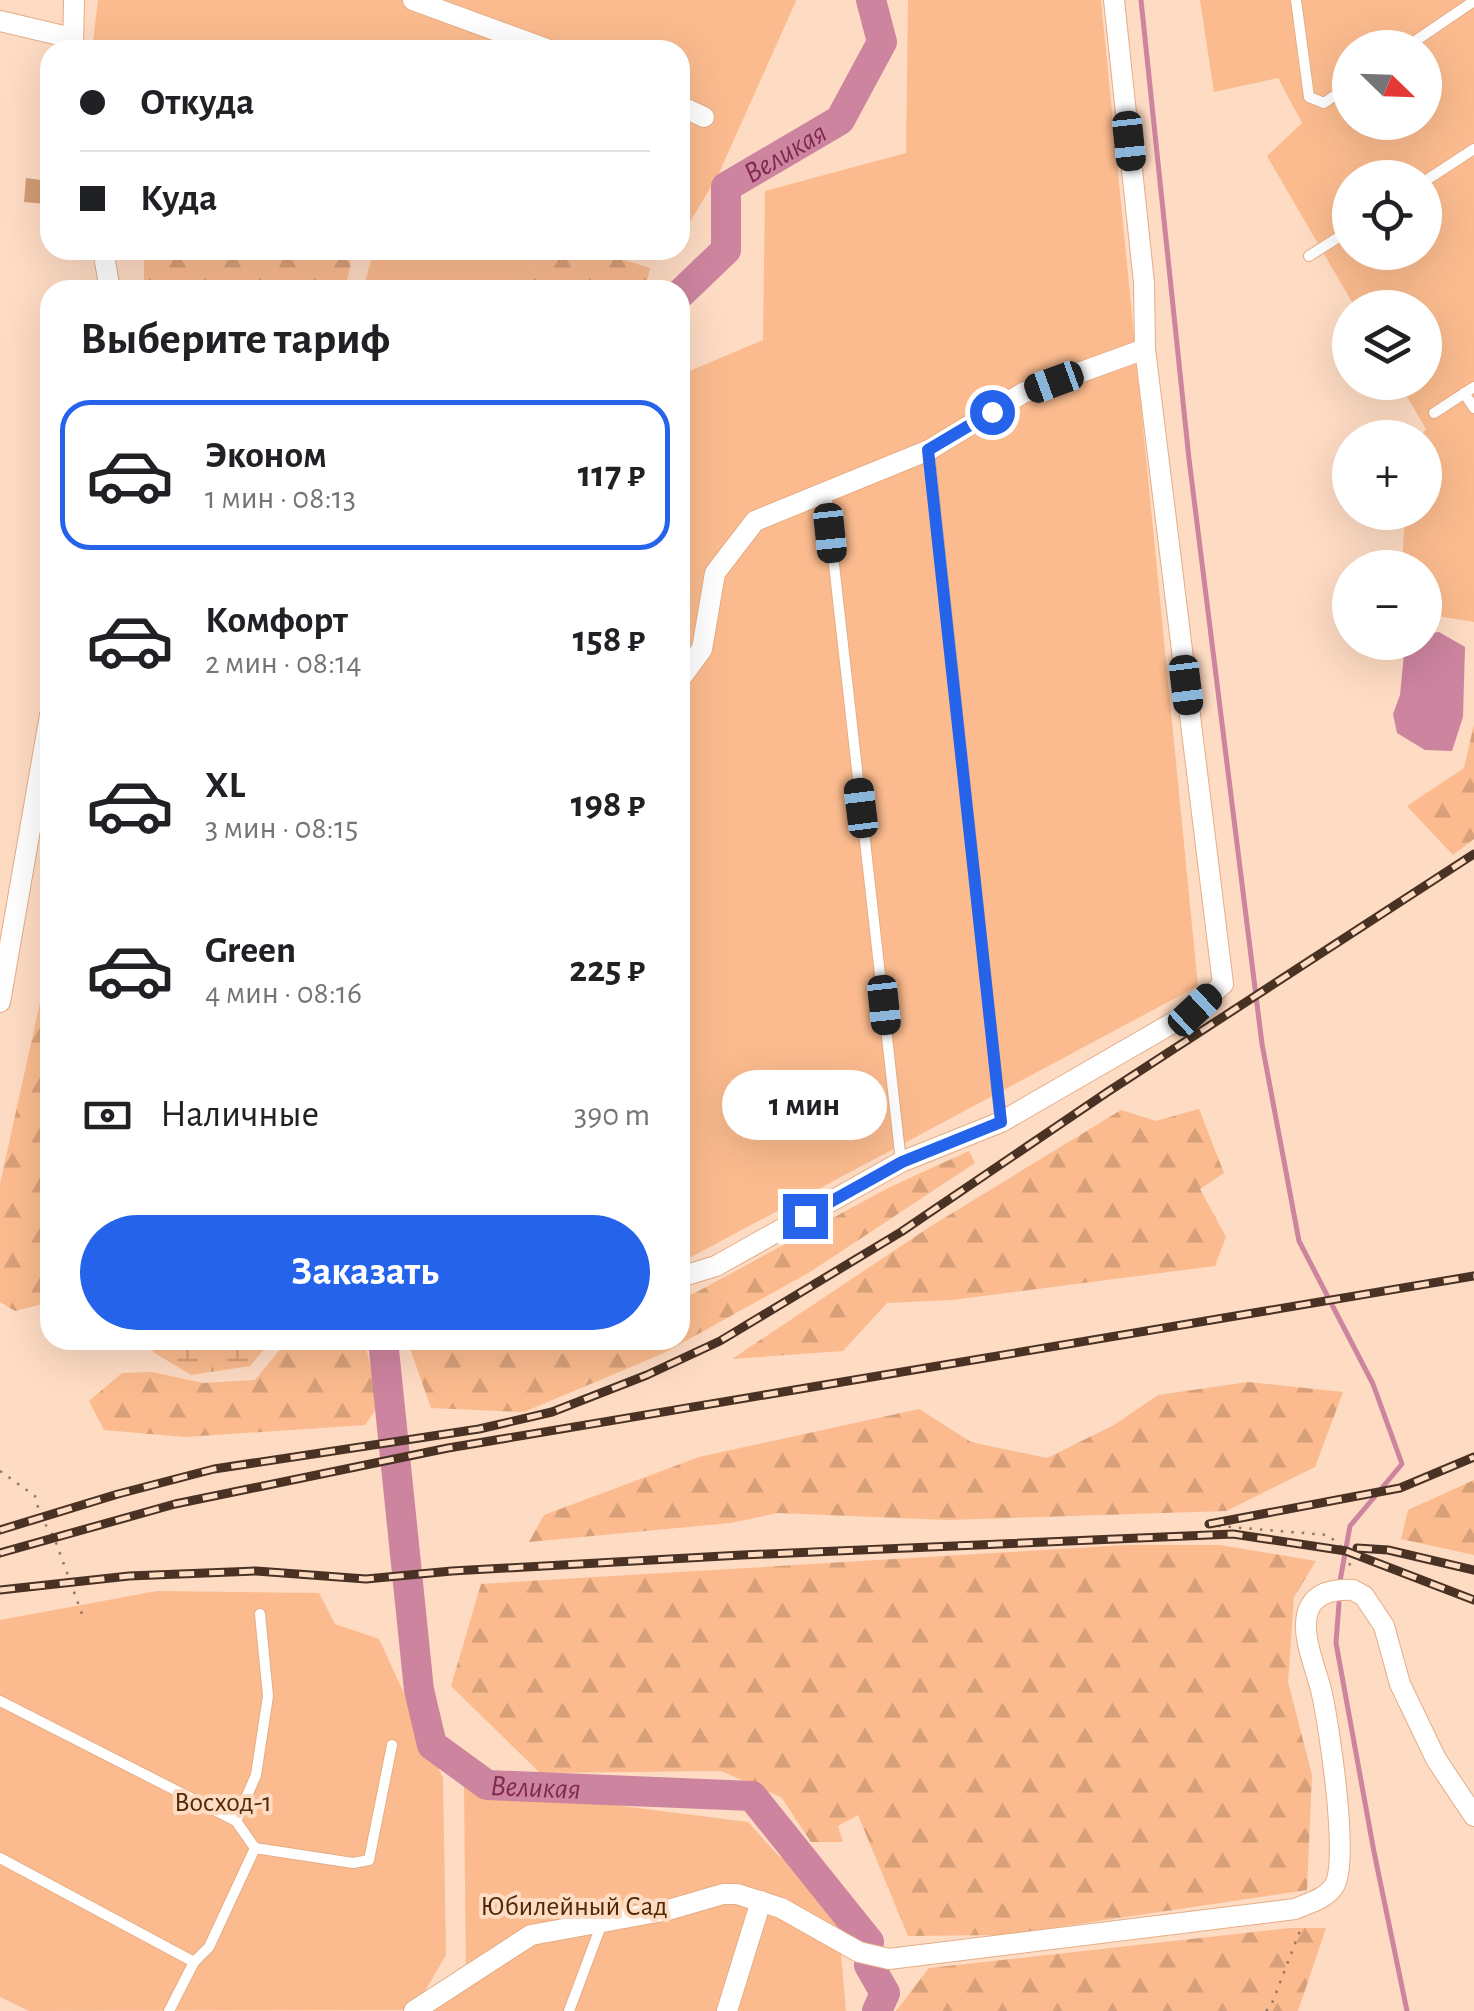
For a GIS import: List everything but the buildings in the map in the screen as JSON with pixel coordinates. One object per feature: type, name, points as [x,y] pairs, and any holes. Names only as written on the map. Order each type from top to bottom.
[{"type":"street","points":[[73,40],[74,0]]},
{"type":"street","points":[[413,0],[522,40]]},
{"type":"street","points":[[690,1274],[716,1266],[902,1162],[1001,1122],[1195,1010],[1224,984],[1144,349],[1144,282],[1114,0]]},
{"type":"street","points":[[0,20],[61,40]]},
{"type":"street","points":[[690,111],[704,117]]},
{"type":"street","points":[[690,665],[702,649],[715,573],[755,521],[928,450],[1023,393],[1144,349]]},
{"type":"street","points":[[0,1002],[40,772]]},
{"type":"street","points":[[414,2011],[531,1935],[668,1910],[723,1894],[737,1894],[796,1914],[859,1952],[890,1959],[1294,1908],[1320,1899],[1336,1885],[1340,1865],[1333,1754],[1307,1637],[1307,1613],[1316,1597],[1331,1591],[1353,1590],[1364,1596],[1384,1626],[1400,1684],[1436,1760],[1474,1816]]},
{"type":"street","points":[[727,2011],[760,1901]]},
{"type":"lane","points":[[1296,0],[1309,97],[1324,103],[1332,97]]},
{"type":"lane","points":[[1431,30],[1474,1]]},
{"type":"lane","points":[[1442,170],[1474,149]]},
{"type":"lane","points":[[1309,256],[1332,241]]},
{"type":"lane","points":[[1434,412],[1469,390],[1474,408]]},
{"type":"lane","points":[[928,450],[1001,1122]]},
{"type":"lane","points":[[826,494],[902,1162]]},
{"type":"lane","points":[[236,1821],[256,1775],[268,1696],[260,1614]]},
{"type":"lane","points":[[0,1702],[236,1821],[254,1848],[354,1864],[370,1860],[392,1745]]},
{"type":"lane","points":[[169,2011],[194,1962],[210,1947],[254,1848]]},
{"type":"lane","points":[[0,1858],[194,1962]]},
{"type":"lane","points":[[568,2011],[602,1922]]},
{"type":"path","points":[[0,1471],[36,1496],[82,1614]]},
{"type":"path","points":[[1218,1526],[1328,1535],[1346,1551],[1353,1590]]},
{"type":"path","points":[[1266,2011],[1302,1925],[1294,1908]]},
{"type":"green space","points":[[98,0],[796,1],[719,173],[690,222],[690,40],[93,40]]},
{"type":"green space","points":[[908,0],[1101,0],[1198,986],[690,1258],[690,371],[763,340],[765,191],[906,153]]},
{"type":"green space","points":[[1200,0],[1474,0],[1474,622],[1442,617],[1442,550],[1403,550],[1404,530],[1442,530],[1442,420],[1421,420],[1409,400],[1442,400],[1442,290],[1345,290],[1333,270],[1442,270],[1442,160],[1332,160],[1332,268],[1267,156],[1302,123],[1278,78],[1214,92]]},
{"type":"green space","points":[[144,260],[351,263],[347,280],[144,280]]},
{"type":"green space","points":[[371,260],[534,260],[524,280],[366,280]]},
{"type":"green space","points":[[534,260],[625,260],[650,268],[647,280],[524,280]]},
{"type":"green space","points":[[1474,724],[1474,839],[1453,855],[1407,806],[1464,768]]},
{"type":"green space","points":[[40,1002],[40,1305],[15,1311],[0,1302],[0,1184]]},
{"type":"green space","points":[[1199,1109],[1224,1173],[1200,1189],[1226,1237],[1215,1266],[952,1300],[887,1303],[843,1351],[732,1359],[931,1226],[1121,1110],[1156,1121]]},
{"type":"green space","points":[[969,1151],[975,1163],[810,1272],[690,1339],[690,1294],[888,1188]]},
{"type":"green space","points":[[264,1350],[250,1366],[191,1375],[153,1352]]},
{"type":"green space","points":[[280,1350],[367,1350],[380,1403],[365,1425],[185,1437],[104,1430],[89,1401],[122,1373],[152,1372],[203,1383],[255,1380]]},
{"type":"green space","points":[[411,1350],[669,1350],[524,1412],[431,1408]]},
{"type":"green space","points":[[1248,1382],[1343,1392],[1315,1467],[1226,1511],[947,1520],[778,1513],[730,1523],[529,1542],[544,1515],[699,1457],[919,1409],[971,1442],[1047,1458],[1114,1425],[1158,1395]]},
{"type":"green space","points":[[1474,1480],[1474,1555],[1401,1539],[1408,1510]]},
{"type":"green space","points":[[1127,1545],[1220,1545],[1316,1561],[1294,1597],[1288,1682],[1312,1775],[1307,1890],[1004,1935],[908,1936],[858,1815],[838,1826],[843,1842],[811,1842],[781,1797],[721,1771],[540,1773],[451,1686],[481,1584]]},
{"type":"green space","name":"Восход-1","points":[[157,1591],[319,1593],[335,1624],[379,1639],[443,1778],[446,1955],[414,2010],[29,2011],[0,1997],[0,1620]]},
{"type":"green space","name":"Юбилейный Сад","points":[[464,1786],[748,1822],[778,1855],[836,1898],[846,2011],[422,2011],[466,1978]]},
{"type":"green space","points":[[1291,1928],[1326,1928],[1298,2011],[896,2011],[929,1968]]},
{"type":"shaded area","points":[[1442,634],[1465,647],[1463,717],[1452,751],[1425,750],[1397,733],[1393,714],[1400,695],[1403,660],[1442,660]]},
{"type":"waterway","name":"Великая","points":[[690,284],[726,250],[726,187],[840,120],[882,42],[871,0]]},
{"type":"waterway","points":[[1141,0],[1189,459],[1262,1044],[1299,1241],[1373,1384],[1402,1464],[1350,1526],[1340,1581]]},
{"type":"waterway","name":"Великая","points":[[384,1350],[419,1690],[432,1745],[487,1785],[752,1796],[869,1942]]},
{"type":"waterway","points":[[1339,1603],[1336,1643],[1407,2011]]},
{"type":"waterway","name":"Великая","points":[[869,1965],[885,1993],[877,2011]]},
{"type":"railway","points":[[0,1530],[214,1469],[479,1429],[552,1412],[647,1375],[720,1341],[901,1232],[1109,1091],[1474,854]]},
{"type":"railway","points":[[0,1553],[175,1504],[448,1448],[1474,1276]]},
{"type":"railway","points":[[1209,1524],[1400,1488],[1474,1457]]},
{"type":"railway","points":[[0,1590],[129,1576],[256,1571],[366,1579],[742,1555],[1233,1534],[1346,1551],[1474,1600]]},
{"type":"railway","points":[[1357,1548],[1388,1550],[1474,1570]]},
{"type":"route","points":[[805,1216],[902,1162],[1001,1122],[928,450],[992,412]]}]
